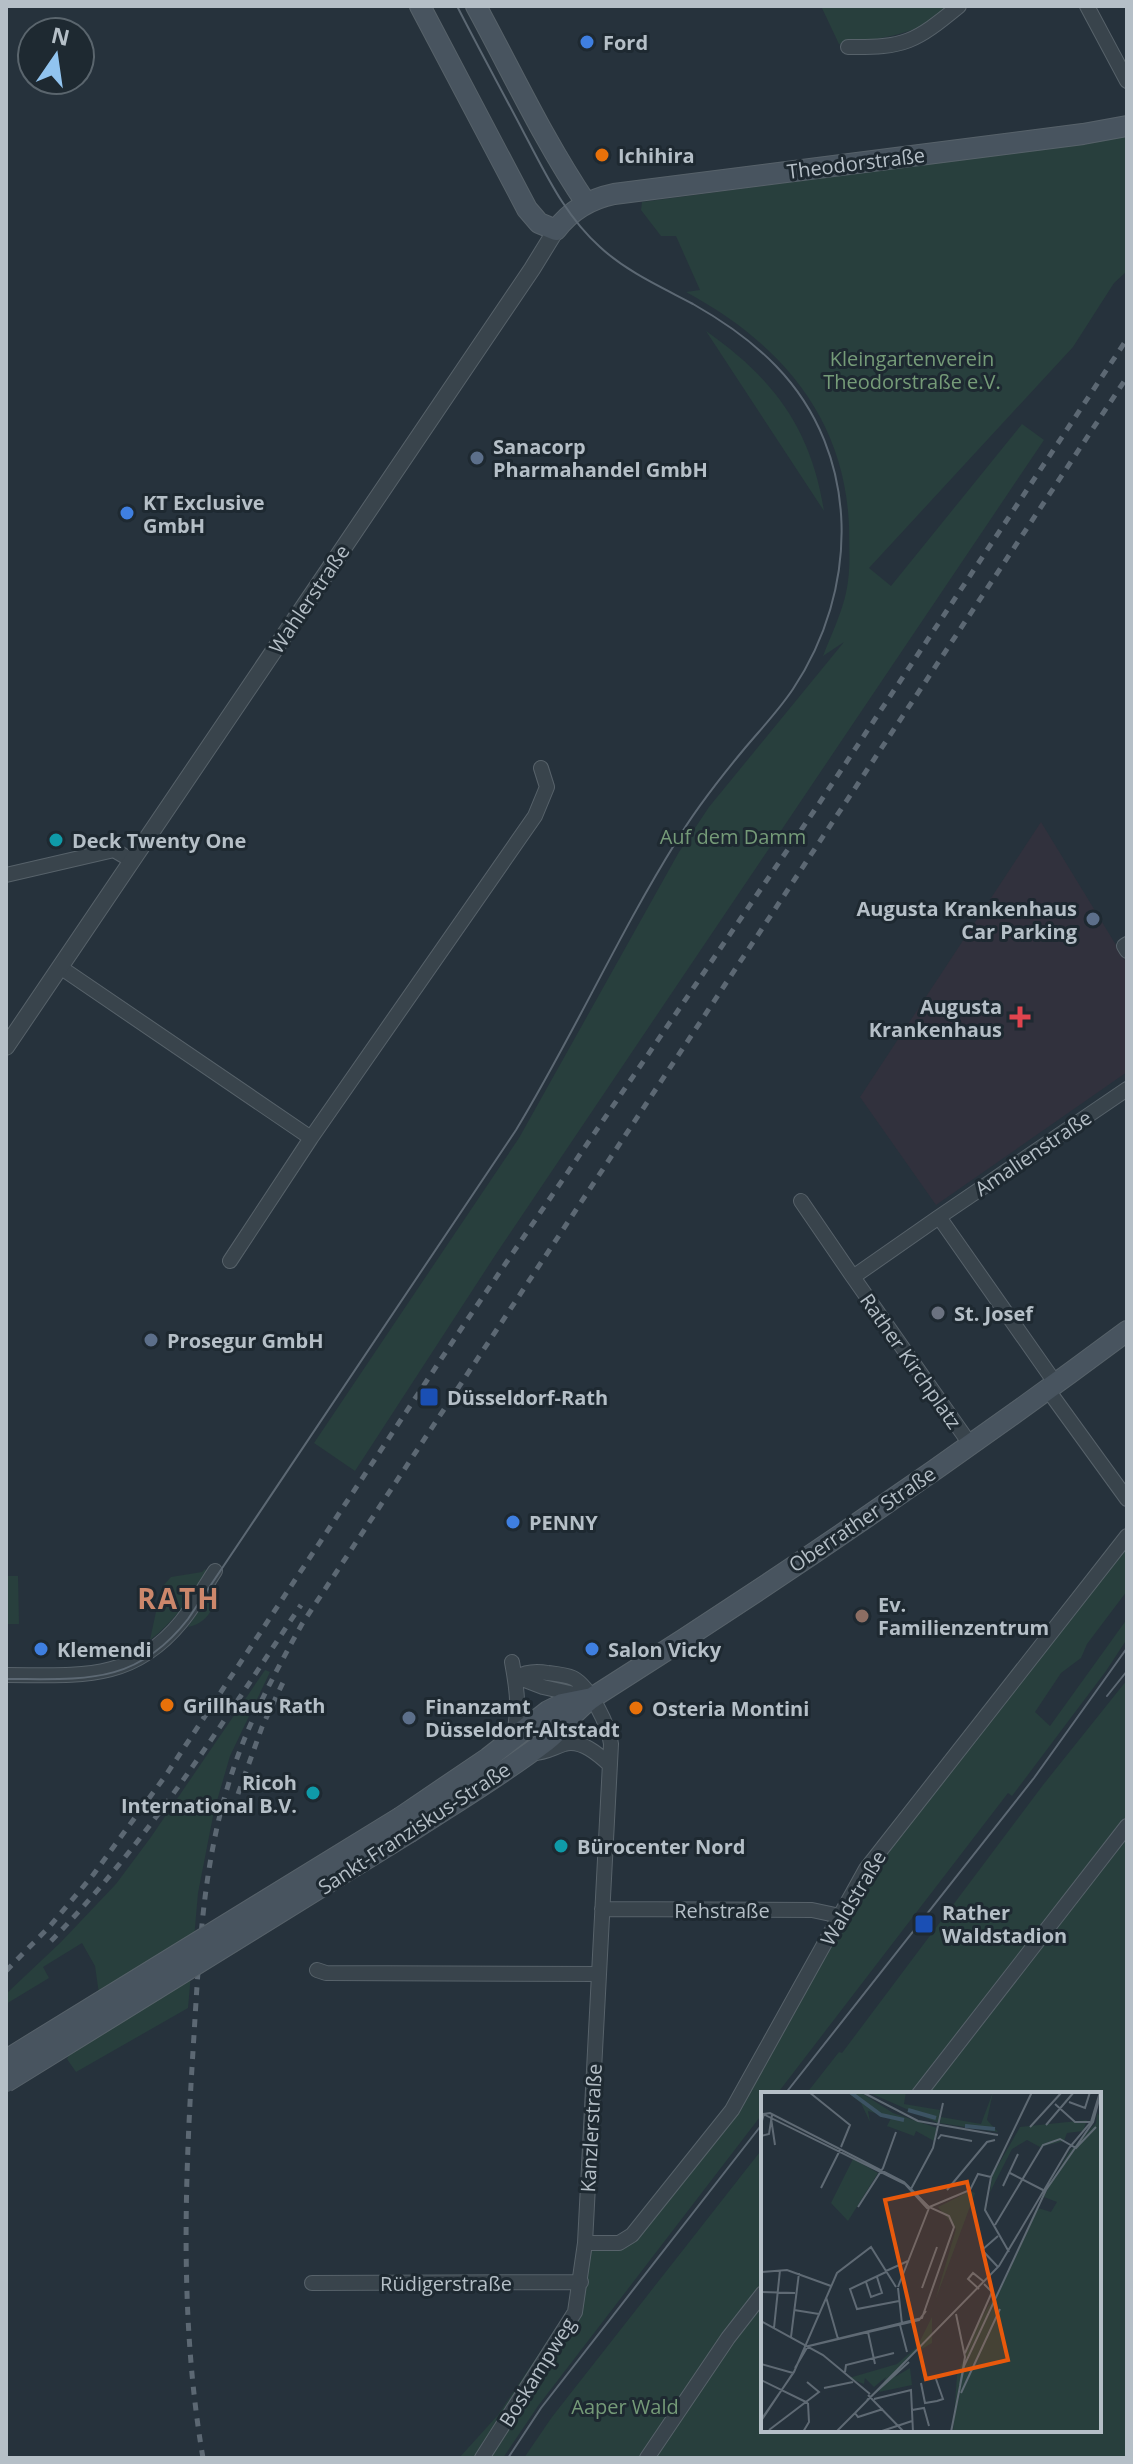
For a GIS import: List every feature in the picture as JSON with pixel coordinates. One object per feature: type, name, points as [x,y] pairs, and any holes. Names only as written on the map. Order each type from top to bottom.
[{"type":"main road","points":[[420,6],[527,209],[539,223],[556,230]]},
{"type":"main road","points":[[476,6],[527,99],[547,143],[586,203]]},
{"type":"main road","name":"Theodorstraße","points":[[556,230],[570,214],[586,203],[614,194],[1127,126]]},
{"type":"main road","name":"Oberrather Straße","points":[[592,1698],[722,1615],[1052,1387],[1127,1331]]},
{"type":"main road","name":"Sankt-Franziskus-Straße","points":[[6,2082],[405,1824],[548,1711],[562,1704],[592,1698]]},
{"type":"main road","name":"Sankt-Franziskus-Straße","points":[[6,2060],[528,1754],[566,1724],[592,1698]]},
{"type":"street","points":[[848,47],[881,48],[903,43],[925,34],[959,6]]},
{"type":"street","points":[[1087,6],[1127,81]]},
{"type":"street","name":"Wahlerstraße","points":[[6,1047],[556,230]]},
{"type":"street","points":[[230,1261],[311,1138],[535,816],[547,787],[541,768]]},
{"type":"street","points":[[6,875],[114,850],[131,860]]},
{"type":"street","points":[[60,967],[311,1138]]},
{"type":"street","name":"Amalienstraße","points":[[939,1217],[1127,1089]]},
{"type":"street","name":"Rather Kirchplatz","points":[[801,1201],[970,1444]]},
{"type":"street","points":[[939,1217],[1127,1499]]},
{"type":"street","name":"Rather Kirchplatz","points":[[853,1277],[939,1217]]},
{"type":"street","name":"Waldstraße","points":[[585,2243],[619,2243],[632,2235],[732,2110],[866,1869],[1127,1536]]},
{"type":"street","points":[[6,1675],[93,1674],[131,1662],[171,1633],[215,1571]]},
{"type":"street","points":[[511,1741],[517,1725],[517,1677],[512,1662]]},
{"type":"street","points":[[517,1677],[543,1687],[592,1698]]},
{"type":"street","name":"Kanzlerstraße","points":[[581,2282],[610,1765],[610,1735],[592,1698]]},
{"type":"street","points":[[528,1754],[546,1753],[574,1742],[610,1765]]},
{"type":"street","points":[[921,2092],[1127,1826]]},
{"type":"street","name":"Rehstraße","points":[[602,1909],[812,1910],[840,1916]]},
{"type":"street","points":[[317,1970],[326,1973],[598,1974]]},
{"type":"street","name":"Rüdigerstraße","points":[[312,2283],[581,2282]]},
{"type":"street","name":"Boskampweg","points":[[482,2458],[575,2312],[581,2282]]},
{"type":"street","points":[[647,2458],[728,2338],[761,2296]]},
{"type":"shaded area","name":"Augusta Krankenhaus","points":[[1041,822],[1127,963],[1127,1072],[936,1205],[860,1097]]},
{"type":"green space","points":[[821,6],[953,6],[913,30],[839,44]]},
{"type":"green space","points":[[1127,137],[1127,271],[1114,283],[1073,347],[869,568],[891,586],[1022,424],[1044,440],[496,1254],[355,1471],[314,1443],[519,1138],[679,852],[709,807],[844,642],[823,656],[846,593],[849,526],[845,487],[835,450],[820,417],[801,387],[777,359],[750,334],[686,292],[700,290],[676,236],[661,236],[641,210],[642,202]]},
{"type":"green space","points":[[706,331],[751,367],[785,408],[810,454],[824,511]]},
{"type":"green space","points":[[1127,1540],[1127,1591],[1087,1644],[1081,1658],[1061,1673],[1035,1712],[1050,1726],[1127,1619],[1127,1639],[1106,1671],[1012,1796],[1008,1793],[779,2092],[761,2092],[761,2116],[538,2406],[503,2458],[459,2458],[498,2415],[570,2307],[592,2249],[619,2245],[728,2119],[870,1871]]},
{"type":"green space","points":[[205,1569],[207,1572],[181,1609],[150,1640],[161,1588],[171,1577]]},
{"type":"green space","points":[[6,1576],[18,1576],[19,1624],[6,1624]]},
{"type":"green space","points":[[212,1589],[215,1590],[215,1597],[209,1614],[188,1627]]},
{"type":"green space","points":[[265,1670],[270,1672],[230,1756],[214,1811],[198,1893],[188,2008],[76,2072],[67,2059],[99,1994],[95,1966],[82,1943],[43,1967],[49,1978],[6,2004],[6,1994],[116,1884]]},
{"type":"green space","name":"Aaper Wald","points":[[1127,1680],[1127,2458],[524,2458],[552,2417],[761,2151],[761,2432],[1101,2432],[1101,2092],[808,2092],[839,2052],[842,2053],[1043,1785]]},
{"type":"tram line","points":[[6,1679],[84,1678],[128,1667],[148,1657],[188,1619],[516,1130],[676,842],[709,794],[793,689],[815,650],[830,609],[839,567],[842,524],[837,481],[824,440],[804,401],[776,366],[747,340],[726,324],[621,264],[576,222],[548,179],[457,6]]},
{"type":"tram line","points":[[787,2092],[1034,1778],[1127,1648]]},
{"type":"tram line","points":[[1107,1696],[1127,1671]]},
{"type":"tram line","points":[[508,2458],[541,2408],[761,2126]]},
{"type":"railway","points":[[6,1971],[93,1875],[166,1775],[463,1326],[814,811],[1127,339]]},
{"type":"railway","points":[[203,2458],[190,2353],[186,2247],[196,2004],[203,1911],[212,1850],[227,1789],[250,1725],[302,1624],[1127,377]]},
{"type":"railway","points":[[51,1941],[87,1903],[153,1822],[301,1605]]},
{"type":"railway","points":[[238,1794],[262,1727],[286,1676]]},
{"type":"place","name":"Ford","points":[[587,42]]},
{"type":"place","name":"Ichihira","points":[[602,155]]},
{"type":"place","name":"Sanacorp Pharmahandel GmbH","points":[[477,458]]},
{"type":"place","name":"KT Exclusive GmbH","points":[[127,513]]},
{"type":"place","name":"Deck Twenty One","points":[[56,840]]},
{"type":"place","name":"Augusta Krankenhaus Car Parking","points":[[1093,919]]},
{"type":"place","name":"Augusta Krankenhaus","points":[[1020,1017]]},
{"type":"place","name":"St. Josef","points":[[938,1313]]},
{"type":"place","name":"Prosegur GmbH","points":[[151,1340]]},
{"type":"place","name":"Düsseldorf-Rath","points":[[429,1397]]},
{"type":"place","name":"PENNY","points":[[513,1522]]},
{"type":"place","name":"Ev. Familienzentrum","points":[[862,1616]]},
{"type":"place","name":"Klemendi","points":[[41,1649]]},
{"type":"place","name":"Salon Vicky","points":[[592,1649]]},
{"type":"place","name":"Grillhaus Rath","points":[[167,1705]]},
{"type":"place","name":"Osteria Montini","points":[[636,1708]]},
{"type":"place","name":"Finanzamt Düsseldorf-Altstadt","points":[[409,1718]]},
{"type":"place","name":"Ricoh International B.V.","points":[[313,1793]]},
{"type":"place","name":"Bürocenter Nord","points":[[561,1846]]},
{"type":"place","name":"Rather Waldstadion","points":[[924,1924]]},
{"type":"district","name":"RATH","points":[[179,1598]]},
{"type":"park label","name":"Kleingartenverein Theodorstraße e.V.","points":[[912,370]]},
{"type":"park label","name":"Auf dem Damm","points":[[733,836]]}]
